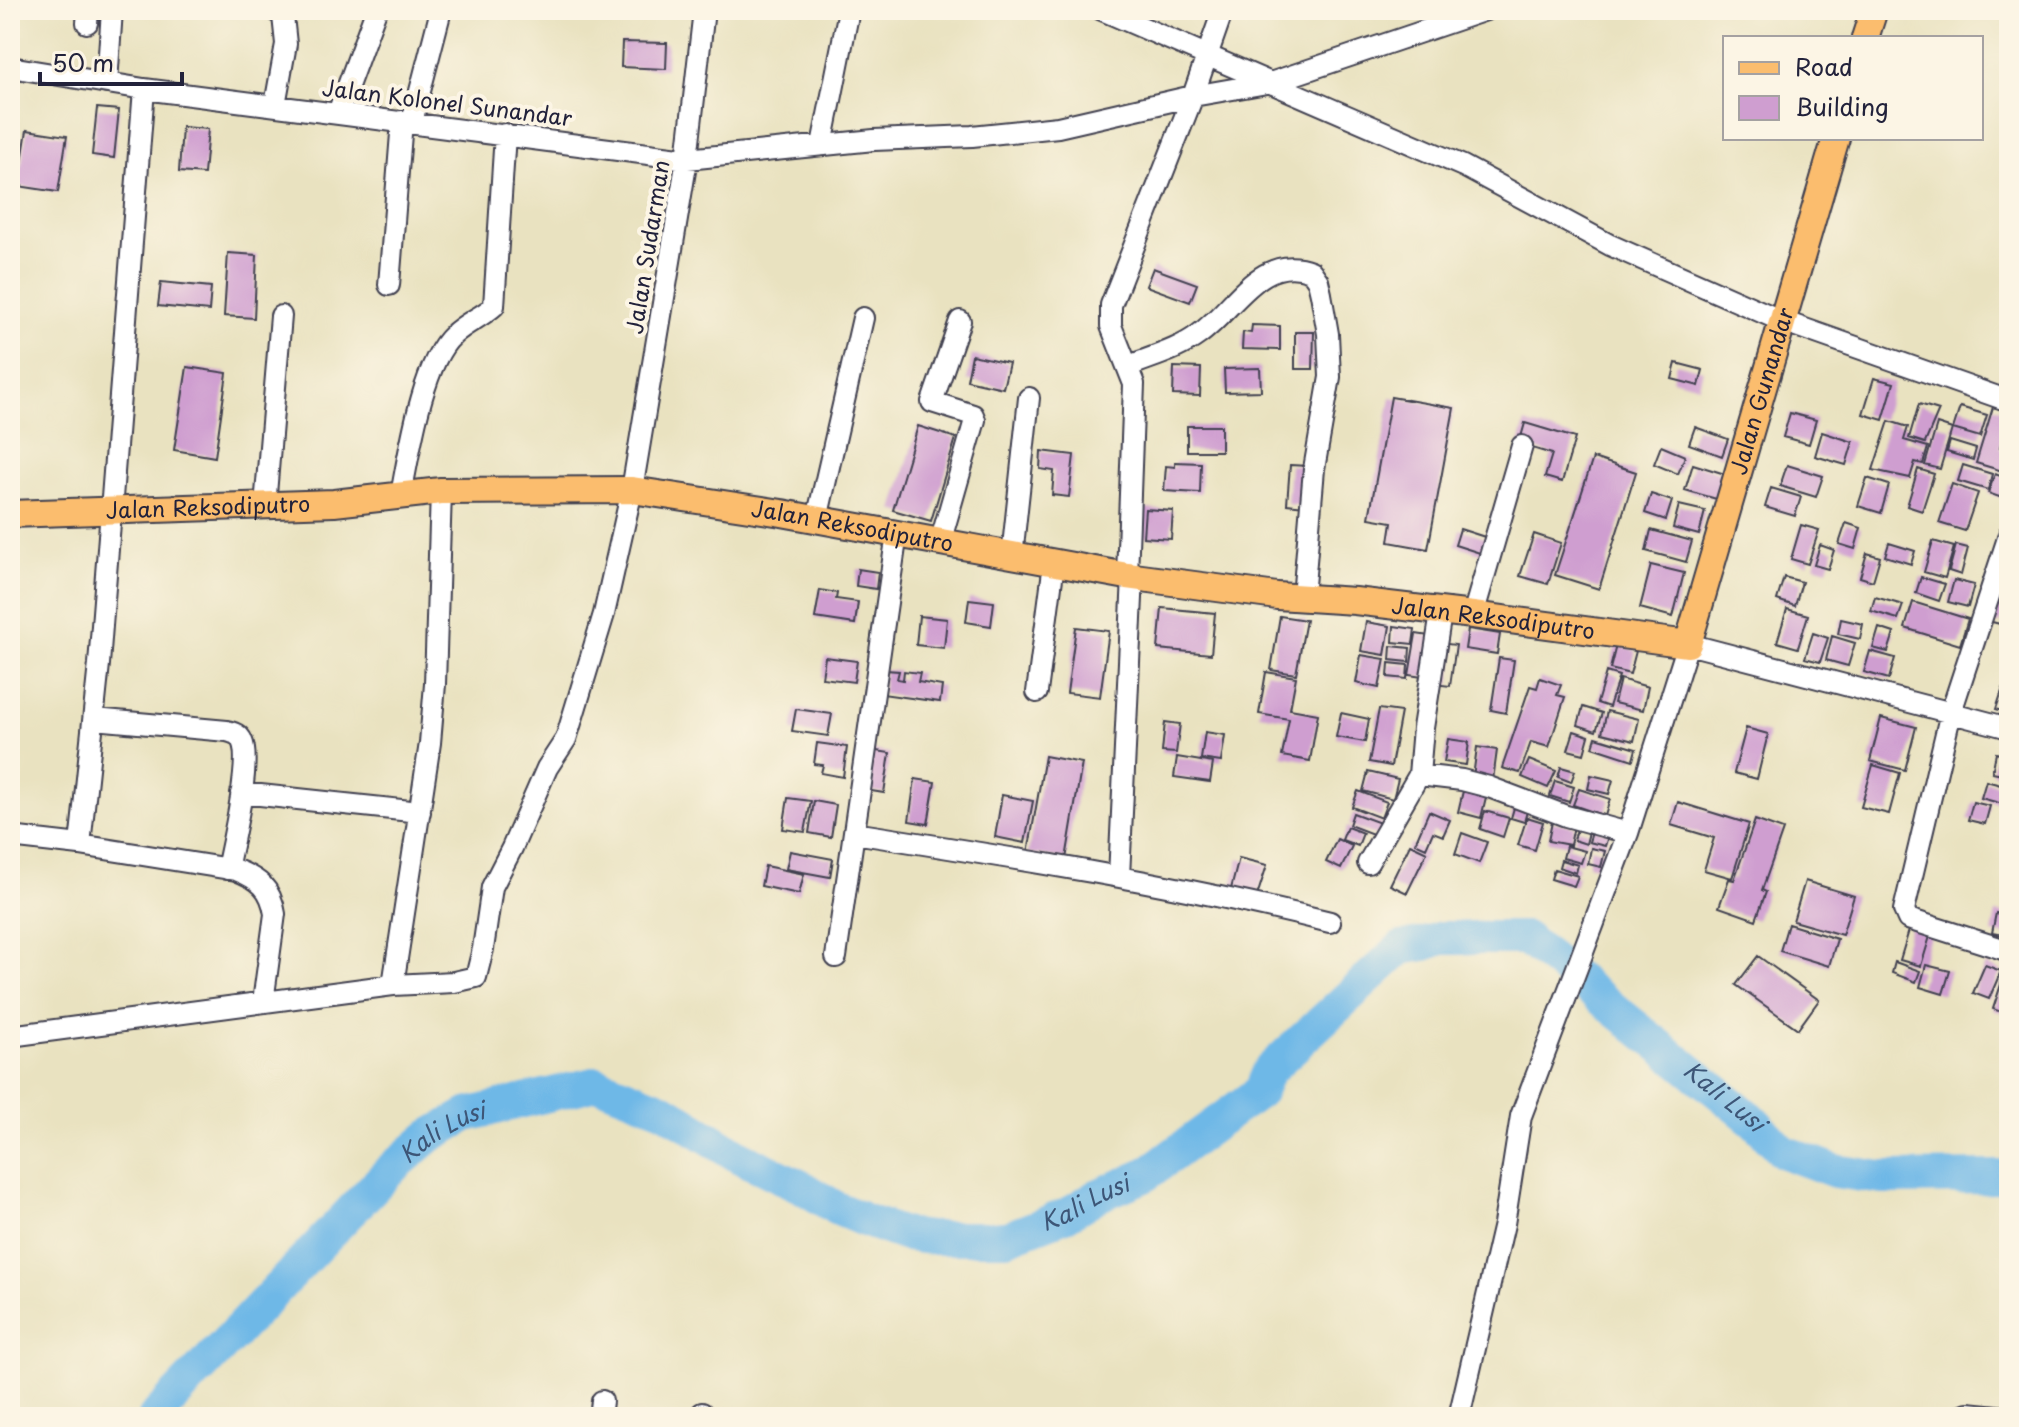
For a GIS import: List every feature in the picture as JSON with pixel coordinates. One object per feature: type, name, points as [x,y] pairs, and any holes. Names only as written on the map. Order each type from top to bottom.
[{"type":"main road","points":[[1866,36],[1874,10]]},
{"type":"main road","name":"Jalan Gunandar","points":[[1688,644],[1835,140]]},
{"type":"main road","name":"Jalan Reksodiputro","points":[[10,514],[334,503],[441,491],[636,491],[772,511],[1130,576],[1222,589],[1473,615],[1688,644]]},
{"type":"street","points":[[107,83],[112,10]]},
{"type":"street","points":[[274,10],[283,16],[286,44],[275,105]]},
{"type":"street","points":[[338,113],[376,10]]},
{"type":"street","points":[[389,285],[407,122],[441,10]]},
{"type":"street","name":"Jalan Sudarman","points":[[10,1036],[393,985],[472,980],[478,973],[492,887],[547,768],[566,739],[604,614],[636,491],[687,159],[704,10]]},
{"type":"street","points":[[822,145],[849,10]]},
{"type":"street","points":[[1102,10],[1463,166],[1610,245],[1782,321],[2009,401]]},
{"type":"street","points":[[1119,877],[1135,404],[1129,366],[1111,326],[1111,305],[1193,96],[1223,10]]},
{"type":"street","name":"Jalan Kolonel Sunandar","points":[[10,67],[144,89],[687,159],[874,140],[1031,132],[1193,96],[1273,82],[1486,10]]},
{"type":"street","points":[[80,845],[112,511],[144,89]]},
{"type":"street","points":[[401,495],[421,401],[437,359],[453,335],[494,306],[505,134]]},
{"type":"street","points":[[1129,366],[1198,336],[1262,275],[1284,266],[1311,271],[1318,281],[1321,294],[1328,334],[1330,377],[1314,469],[1303,597]]},
{"type":"street","points":[[265,506],[281,316]]},
{"type":"street","points":[[817,519],[863,318]]},
{"type":"street","points":[[940,543],[975,420],[973,415],[932,402],[960,321]]},
{"type":"street","points":[[1012,556],[1029,398]]},
{"type":"street","points":[[1473,615],[1522,446]]},
{"type":"street","points":[[393,985],[420,812],[435,684],[441,491]]},
{"type":"street","points":[[836,957],[897,533]]},
{"type":"street","points":[[2009,535],[1951,712],[1905,907],[1906,916],[2009,951]]},
{"type":"street","points":[[1037,692],[1054,563]]},
{"type":"street","points":[[1368,863],[1419,775],[1441,613]]},
{"type":"street","points":[[1459,1417],[1504,1224],[1521,1116],[1628,833],[1688,644],[2009,728]]},
{"type":"street","points":[[94,719],[236,733],[245,749],[241,793],[227,869]]},
{"type":"street","points":[[1419,775],[1489,787],[1566,816],[1628,833]]},
{"type":"street","points":[[241,793],[420,812]]},
{"type":"street","points":[[854,833],[1221,895],[1330,922]]},
{"type":"street","points":[[10,837],[227,869],[254,877],[266,886],[275,914],[263,1002]]},
{"type":"street","points":[[1958,1417],[1968,1413],[2007,1417]]},
{"type":"building","points":[[622,42],[667,43],[666,69],[621,67]]},
{"type":"building","points":[[97,108],[119,110],[114,158],[92,155]]},
{"type":"building","points":[[182,127],[208,129],[204,174],[179,172]]},
{"type":"building","points":[[27,130],[67,136],[58,192],[18,186]]},
{"type":"building","points":[[228,253],[257,255],[254,318],[224,316]]},
{"type":"building","points":[[1153,268],[1197,284],[1190,302],[1146,286]]},
{"type":"building","points":[[161,282],[211,287],[209,311],[158,306]]},
{"type":"building","points":[[1252,325],[1280,326],[1280,350],[1242,349],[1243,332],[1251,333]]},
{"type":"building","points":[[1295,332],[1314,332],[1313,369],[1295,369]]},
{"type":"building","points":[[972,355],[1009,363],[1003,388],[967,380]]},
{"type":"building","points":[[1676,363],[1703,370],[1699,386],[1672,379]]},
{"type":"building","points":[[187,367],[227,373],[215,457],[174,450]]},
{"type":"building","points":[[1174,367],[1201,368],[1200,396],[1173,395]]},
{"type":"building","points":[[1260,368],[1261,391],[1225,392],[1224,369]]},
{"type":"building","points":[[1874,378],[1894,383],[1883,420],[1863,414]]},
{"type":"building","points":[[1391,397],[1454,408],[1428,549],[1389,542],[1392,522],[1369,518]]},
{"type":"building","points":[[1919,404],[1939,410],[1925,443],[1909,438]]},
{"type":"building","points":[[1960,407],[1987,415],[1980,437],[1953,429]]},
{"type":"building","points":[[1993,407],[2009,411],[2000,448],[2009,451],[2009,473],[1976,463]]},
{"type":"building","points":[[1790,413],[1816,420],[1809,444],[1783,437]]},
{"type":"building","points":[[1889,421],[1908,427],[1904,440],[1928,447],[1923,464],[1915,462],[1910,478],[1873,470]]},
{"type":"building","points":[[1525,423],[1575,438],[1562,482],[1545,477],[1552,454],[1519,444]]},
{"type":"building","points":[[1937,424],[1952,429],[1940,469],[1925,465]]},
{"type":"building","points":[[918,426],[956,438],[931,521],[893,510]]},
{"type":"building","points":[[1187,426],[1221,426],[1221,451],[1187,451]]},
{"type":"building","points":[[1695,427],[1728,439],[1722,456],[1689,444]]},
{"type":"building","points":[[1822,432],[1853,442],[1846,465],[1815,456]]},
{"type":"building","points":[[1950,441],[1976,449],[1973,460],[1947,452]]},
{"type":"building","points":[[1661,446],[1685,456],[1678,474],[1654,464]]},
{"type":"building","points":[[1041,451],[1074,455],[1069,497],[1052,495],[1054,471],[1040,469]]},
{"type":"building","points":[[1593,458],[1636,472],[1599,589],[1555,575]]},
{"type":"building","points":[[1175,462],[1201,463],[1200,493],[1164,491],[1166,466],[1175,467]]},
{"type":"building","points":[[1693,464],[1728,475],[1720,500],[1685,490]]},
{"type":"building","points":[[1290,465],[1308,466],[1305,506],[1287,504]]},
{"type":"building","points":[[1787,465],[1823,476],[1816,497],[1780,486]]},
{"type":"building","points":[[1963,465],[1992,474],[1988,490],[1958,481]]},
{"type":"building","points":[[1918,469],[1934,474],[1922,511],[1907,506]]},
{"type":"building","points":[[1995,474],[2009,479],[2002,498],[1988,493]]},
{"type":"building","points":[[1867,478],[1889,485],[1881,513],[1858,506]]},
{"type":"building","points":[[1952,484],[1978,493],[1965,531],[1939,523]]},
{"type":"building","points":[[1771,488],[1801,497],[1795,516],[1765,507]]},
{"type":"building","points":[[1651,494],[1672,501],[1666,520],[1645,513]]},
{"type":"building","points":[[1679,505],[1705,511],[1699,535],[1673,528]]},
{"type":"building","points":[[1145,509],[1173,511],[1171,539],[1143,537]]},
{"type":"building","points":[[1846,523],[1861,528],[1855,549],[1839,544]]},
{"type":"building","points":[[1801,525],[1819,530],[1808,564],[1791,559]]},
{"type":"building","points":[[1460,529],[1488,538],[1483,554],[1455,545]]},
{"type":"building","points":[[1651,530],[1692,541],[1686,562],[1646,551]]},
{"type":"building","points":[[1534,534],[1561,543],[1548,584],[1520,576]]},
{"type":"building","points":[[1933,541],[1954,547],[1945,578],[1924,572]]},
{"type":"building","points":[[1889,543],[1915,551],[1911,564],[1885,556]]},
{"type":"building","points":[[1820,545],[1834,550],[1828,569],[1814,565]]},
{"type":"building","points":[[1956,545],[1968,548],[1961,575],[1949,571]]},
{"type":"building","points":[[1867,553],[1880,557],[1873,581],[1860,577]]},
{"type":"building","points":[[1651,565],[1684,573],[1673,617],[1640,608]]},
{"type":"building","points":[[858,569],[878,572],[876,589],[856,586]]},
{"type":"building","points":[[1784,577],[1802,582],[1795,606],[1777,600]]},
{"type":"building","points":[[1921,577],[1945,584],[1939,601],[1916,593]]},
{"type":"building","points":[[1954,580],[1974,585],[1968,607],[1948,602]]},
{"type":"building","points":[[820,590],[837,593],[836,599],[858,602],[855,624],[815,618]]},
{"type":"building","points":[[1875,597],[1903,605],[1898,619],[1871,611]]},
{"type":"building","points":[[1994,597],[2006,600],[2000,624],[1988,621]]},
{"type":"building","points":[[969,599],[994,602],[991,626],[966,622]]},
{"type":"building","points":[[1913,602],[1968,619],[1960,645],[1905,628]]},
{"type":"building","points":[[1162,608],[1215,613],[1211,654],[1158,649]]},
{"type":"building","points":[[1787,609],[1808,615],[1798,648],[1777,642]]},
{"type":"building","points":[[919,616],[947,619],[944,648],[916,645]]},
{"type":"building","points":[[1280,616],[1306,620],[1296,674],[1271,670]]},
{"type":"building","points":[[1841,619],[1863,624],[1860,639],[1838,634]]},
{"type":"building","points":[[1366,622],[1390,626],[1385,655],[1361,651]]},
{"type":"building","points":[[1394,626],[1415,629],[1413,644],[1393,642]]},
{"type":"building","points":[[1076,627],[1109,631],[1100,697],[1067,693]]},
{"type":"building","points":[[1879,628],[1894,633],[1888,652],[1873,648]]},
{"type":"building","points":[[1468,629],[1500,634],[1497,654],[1465,649]]},
{"type":"building","points":[[1813,633],[1828,638],[1820,662],[1805,658]]},
{"type":"building","points":[[1416,634],[1436,637],[1429,678],[1409,675]]},
{"type":"building","points":[[1832,636],[1855,643],[1848,666],[1826,660]]},
{"type":"building","points":[[1439,643],[1456,645],[1450,686],[1433,684]]},
{"type":"building","points":[[1616,645],[1636,651],[1630,674],[1610,669]]},
{"type":"building","points":[[1391,646],[1410,648],[1409,662],[1390,660]]},
{"type":"building","points":[[1870,651],[1895,658],[1889,679],[1864,672]]},
{"type":"building","points":[[1361,655],[1385,659],[1379,688],[1356,683]]},
{"type":"building","points":[[825,657],[857,661],[854,682],[822,678]]},
{"type":"building","points":[[1499,658],[1514,660],[1506,713],[1491,710]]},
{"type":"building","points":[[1389,663],[1408,665],[1407,679],[1388,677]]},
{"type":"building","points":[[885,670],[899,671],[897,679],[903,680],[904,671],[920,673],[918,682],[942,686],[940,702],[882,694]]},
{"type":"building","points":[[1266,672],[1296,677],[1290,709],[1318,714],[1310,761],[1282,756],[1289,719],[1259,714]]},
{"type":"building","points":[[1606,672],[1619,676],[1609,707],[1597,703]]},
{"type":"building","points":[[1540,678],[1561,685],[1557,695],[1565,697],[1549,747],[1531,742],[1520,773],[1502,768],[1530,686],[1537,688]]},
{"type":"building","points":[[1620,679],[1648,687],[1643,710],[1614,703]]},
{"type":"building","points":[[2006,679],[2009,680],[2009,713],[1996,709]]},
{"type":"building","points":[[1583,707],[1602,713],[1596,731],[1578,725]]},
{"type":"building","points":[[796,709],[832,714],[828,736],[792,731]]},
{"type":"building","points":[[1379,709],[1401,712],[1391,766],[1369,762]]},
{"type":"building","points":[[1607,711],[1639,719],[1634,741],[1602,733]]},
{"type":"building","points":[[1341,713],[1369,719],[1365,742],[1336,737]]},
{"type":"building","points":[[1881,718],[1916,727],[1905,770],[1870,761]]},
{"type":"building","points":[[1165,722],[1180,724],[1176,753],[1162,752]]},
{"type":"building","points":[[1746,728],[1768,734],[1757,779],[1734,773]]},
{"type":"building","points":[[1574,731],[1589,736],[1584,754],[1568,750]]},
{"type":"building","points":[[1205,732],[1225,735],[1221,762],[1201,759]]},
{"type":"building","points":[[1596,737],[1636,749],[1633,760],[1593,747]]},
{"type":"building","points":[[1448,739],[1469,742],[1466,765],[1444,762]]},
{"type":"building","points":[[817,743],[847,747],[843,777],[821,773],[823,765],[814,764]]},
{"type":"building","points":[[1477,747],[1497,750],[1493,780],[1473,777]]},
{"type":"building","points":[[870,750],[890,753],[884,793],[865,790]]},
{"type":"building","points":[[1996,753],[2007,756],[2003,775],[1992,773]]},
{"type":"building","points":[[1045,756],[1082,763],[1066,859],[1028,853]]},
{"type":"building","points":[[1177,757],[1213,763],[1210,782],[1174,777]]},
{"type":"building","points":[[1529,760],[1556,771],[1548,788],[1522,777]]},
{"type":"building","points":[[1873,765],[1900,773],[1889,814],[1861,807]]},
{"type":"building","points":[[1561,767],[1575,771],[1571,782],[1558,777]]},
{"type":"building","points":[[1368,772],[1398,779],[1393,799],[1363,791]]},
{"type":"building","points":[[1591,775],[1613,780],[1609,794],[1588,789]]},
{"type":"building","points":[[915,779],[935,782],[928,824],[909,821]]},
{"type":"building","points":[[1555,781],[1574,787],[1569,802],[1550,796]]},
{"type":"building","points":[[1986,781],[2008,787],[2003,804],[1981,798]]},
{"type":"building","points":[[1579,789],[1610,799],[1605,816],[1573,805]]},
{"type":"building","points":[[1358,791],[1387,802],[1381,818],[1352,807]]},
{"type":"building","points":[[1463,791],[1486,797],[1481,818],[1458,812]]},
{"type":"building","points":[[1002,795],[1033,801],[1025,843],[995,837]]},
{"type":"building","points":[[788,798],[811,801],[805,832],[783,829]]},
{"type":"building","points":[[814,801],[836,805],[831,837],[809,833]]},
{"type":"building","points":[[1516,801],[1529,804],[1524,822],[1511,818]]},
{"type":"building","points":[[1678,802],[1749,824],[1732,878],[1704,870],[1714,838],[1671,825]]},
{"type":"building","points":[[1973,802],[1990,806],[1985,824],[1968,820]]},
{"type":"building","points":[[1429,811],[1450,820],[1443,836],[1433,832],[1426,848],[1415,843]]},
{"type":"building","points":[[1485,811],[1509,818],[1503,837],[1480,829]]},
{"type":"building","points":[[1353,813],[1383,824],[1378,836],[1349,825]]},
{"type":"building","points":[[1527,817],[1543,822],[1535,850],[1518,845]]},
{"type":"building","points":[[1755,820],[1783,830],[1762,890],[1766,892],[1756,920],[1719,907],[1729,879],[1734,880]]},
{"type":"building","points":[[1552,822],[1574,826],[1570,845],[1548,841]]},
{"type":"building","points":[[1347,827],[1363,833],[1358,846],[1342,840]]},
{"type":"building","points":[[1577,829],[1589,832],[1586,844],[1574,840]]},
{"type":"building","points":[[1593,829],[1609,833],[1605,846],[1589,842]]},
{"type":"building","points":[[1462,833],[1487,842],[1479,863],[1455,854]]},
{"type":"building","points":[[1337,839],[1352,846],[1341,869],[1326,862]]},
{"type":"building","points":[[1410,844],[1427,852],[1407,893],[1390,885]]},
{"type":"building","points":[[1566,846],[1585,851],[1581,863],[1563,858]]},
{"type":"building","points":[[1591,848],[1605,851],[1601,867],[1588,864]]},
{"type":"building","points":[[790,851],[833,859],[830,877],[786,869]]},
{"type":"building","points":[[1239,858],[1267,865],[1257,896],[1231,889]]},
{"type":"building","points":[[1561,860],[1578,865],[1576,873],[1559,867]]},
{"type":"building","points":[[765,866],[804,874],[799,894],[761,886]]},
{"type":"building","points":[[1554,869],[1578,876],[1574,886],[1551,879]]},
{"type":"building","points":[[1805,881],[1854,896],[1842,935],[1793,921]]},
{"type":"building","points":[[1996,913],[2009,915],[2009,936],[1992,933]]},
{"type":"building","points":[[1788,924],[1837,939],[1829,966],[1780,951]]},
{"type":"building","points":[[1910,927],[1931,933],[1921,966],[1900,960]]},
{"type":"building","points":[[1758,956],[1819,1000],[1798,1029],[1736,985]]},
{"type":"building","points":[[1895,962],[1920,971],[1916,982],[1892,973]]},
{"type":"building","points":[[2009,963],[2009,1015],[1993,1009]]},
{"type":"building","points":[[1926,965],[1950,971],[1943,994],[1920,987]]},
{"type":"building","points":[[1985,965],[2001,971],[1989,999],[1973,993]]},
{"type":"waterway","name":"Kali Lusi","points":[[155,1417],[390,1170],[430,1136],[467,1115],[597,1083],[663,1109],[740,1157],[864,1220],[906,1235],[1007,1238],[1066,1215],[1097,1196],[1144,1176],[1260,1091],[1268,1071],[1401,948],[1441,938],[1525,938],[1754,1121],[1784,1152],[1835,1171],[1882,1178],[2009,1177]]}]
